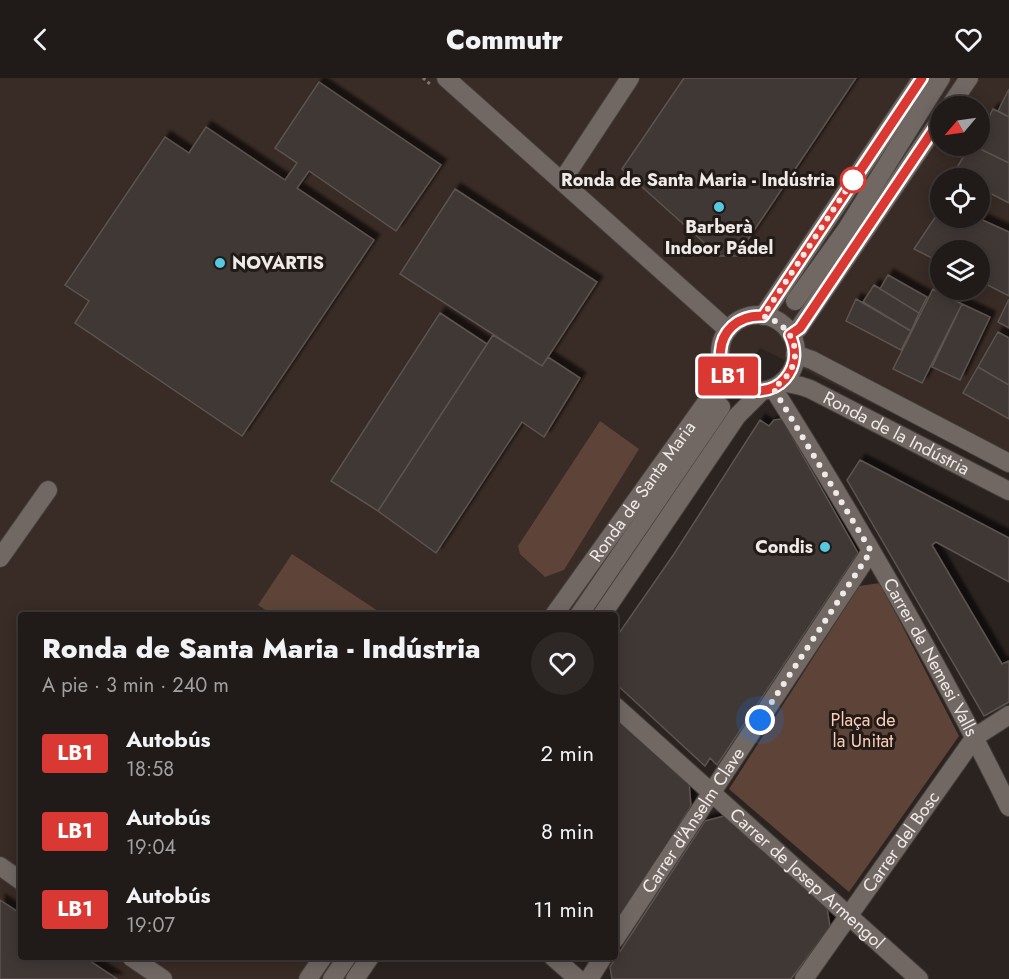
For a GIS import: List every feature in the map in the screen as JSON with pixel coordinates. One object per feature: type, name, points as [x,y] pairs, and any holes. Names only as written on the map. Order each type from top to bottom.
[{"type":"street","points":[[446,78],[728,330]]},
{"type":"street","points":[[562,181],[630,78]]},
{"type":"street","points":[[763,316],[922,78]]},
{"type":"street","points":[[794,300],[846,230],[940,78]]},
{"type":"street","points":[[957,96],[969,78]]},
{"type":"street","points":[[790,335],[800,328],[930,135]]},
{"type":"street","points":[[763,316],[774,319],[790,335],[795,354],[794,364],[789,374],[772,387],[749,390],[737,385],[722,365],[720,352],[722,340],[728,330],[744,318],[763,316]]},
{"type":"street","name":"Ronda de la Indústria","points":[[795,354],[813,360],[1009,463]]},
{"type":"street","name":"Ronda de Santa Maria","points":[[556,612],[710,397],[722,365]]},
{"type":"street","name":"Ronda de la Indústria","points":[[772,387],[801,386],[810,389],[1009,491]]},
{"type":"street","name":"Ronda de Santa Maria","points":[[604,612],[737,416],[772,387]]},
{"type":"street","name":"Carrer de Nemesi Valls","points":[[772,387],[871,551],[975,737],[1009,807]]},
{"type":"street","name":"Ronda de Santa Maria","points":[[581,612],[721,406]]},
{"type":"street","points":[[0,558],[48,490]]},
{"type":"street","name":"Carrer d'Anselm Clave","points":[[618,934],[871,551]]},
{"type":"street","name":"Carrer de Josep Armengol","points":[[618,709],[919,979]]},
{"type":"street","name":"Carrer del Bosc","points":[[804,979],[975,737],[1009,715]]},
{"type":"street","points":[[0,866],[18,879]]},
{"type":"street","points":[[135,960],[163,979]]},
{"type":"street","points":[[308,979],[321,960]]},
{"type":"street","points":[[332,979],[345,960]]},
{"type":"street","points":[[355,979],[368,960]]},
{"type":"street","points":[[556,960],[578,979]]},
{"type":"street","points":[[589,979],[601,960]]},
{"type":"shaded area","points":[[0,78],[1009,78],[1009,471],[760,348],[581,612],[18,612],[18,960],[346,960],[334,979],[0,979]]},
{"type":"green space","points":[[600,421],[639,449],[564,570],[545,577],[520,554],[518,546]]},
{"type":"green space","points":[[292,554],[379,612],[268,612],[258,605]]},
{"type":"green space","name":"Plaça de la Unitat","points":[[880,583],[959,736],[849,892],[729,789],[859,586]]},
{"type":"building","name":"Barberà Indoor Pádel","points":[[684,78],[856,78],[737,256],[719,256],[622,169]]},
{"type":"building","name":"NOVARTIS","points":[[319,82],[441,165],[396,231],[309,171],[297,188],[374,240],[242,436],[75,323],[89,301],[65,285],[165,137],[189,153],[206,127],[285,180],[297,163],[275,148]]},
{"type":"building","points":[[1009,89],[1009,117],[998,111]]},
{"type":"building","points":[[993,109],[1009,117],[1009,163],[990,154],[990,115]]},
{"type":"building","points":[[990,154],[1009,163],[1009,203],[990,193],[990,168],[957,168],[964,156],[990,156]]},
{"type":"building","points":[[455,189],[597,282],[542,366],[400,274]]},
{"type":"building","points":[[990,223],[1009,232],[1009,296],[990,286],[990,240],[930,240],[930,257],[914,249],[930,225],[930,228],[990,228]]},
{"type":"building","points":[[888,275],[927,297],[919,313],[880,289]]},
{"type":"building","points":[[874,285],[919,313],[911,331],[863,302]]},
{"type":"building","points":[[930,295],[930,300],[954,300],[962,304],[922,383],[893,369]]},
{"type":"building","points":[[856,299],[911,331],[901,350],[846,321]]},
{"type":"building","points":[[1009,299],[1009,328],[998,322]]},
{"type":"building","points":[[962,304],[990,317],[960,380],[932,367]]},
{"type":"building","points":[[440,313],[487,344],[378,511],[331,481]]},
{"type":"building","points":[[998,332],[1009,338],[1009,385],[978,367]]},
{"type":"building","points":[[493,335],[542,366],[548,357],[580,378],[544,437],[522,422],[436,553],[378,511]]},
{"type":"building","points":[[978,367],[1009,385],[1009,419],[963,393]]},
{"type":"building","points":[[782,419],[858,553],[717,765],[710,758],[705,766],[618,686],[618,635],[674,554],[760,420],[769,426],[774,420]]},
{"type":"building","points":[[860,460],[1009,538],[1009,582],[936,542],[932,545],[1002,664],[1009,661],[1009,702],[984,716],[847,480]]},
{"type":"building","points":[[618,719],[689,782],[691,806],[618,921]]},
{"type":"building","points":[[724,816],[826,901],[830,927],[791,979],[612,979],[610,967],[615,960],[618,960],[618,955],[705,821]]},
{"type":"building","points":[[0,900],[18,912],[18,960],[88,960],[117,979],[0,979]]},
{"type":"bus line","name":"LB1","points":[[922,78],[763,316],[744,318],[728,330],[722,340],[720,352],[722,365],[737,385],[749,390],[762,391],[773,388],[789,374],[794,364],[795,354],[790,335],[800,328],[930,135]]},
{"type":"place","name":"Ronda de Santa Maria - Indústria","points":[[853,180]]},
{"type":"place","name":"Barberà Indoor Pádel","points":[[719,207]]},
{"type":"place","name":"NOVARTIS","points":[[220,263]]},
{"type":"place","name":"Condis","points":[[825,547]]},
{"type":"route","points":[[760,720],[871,551],[773,388],[782,382],[794,364],[794,344],[783,326],[774,319],[763,316],[853,180]]}]
